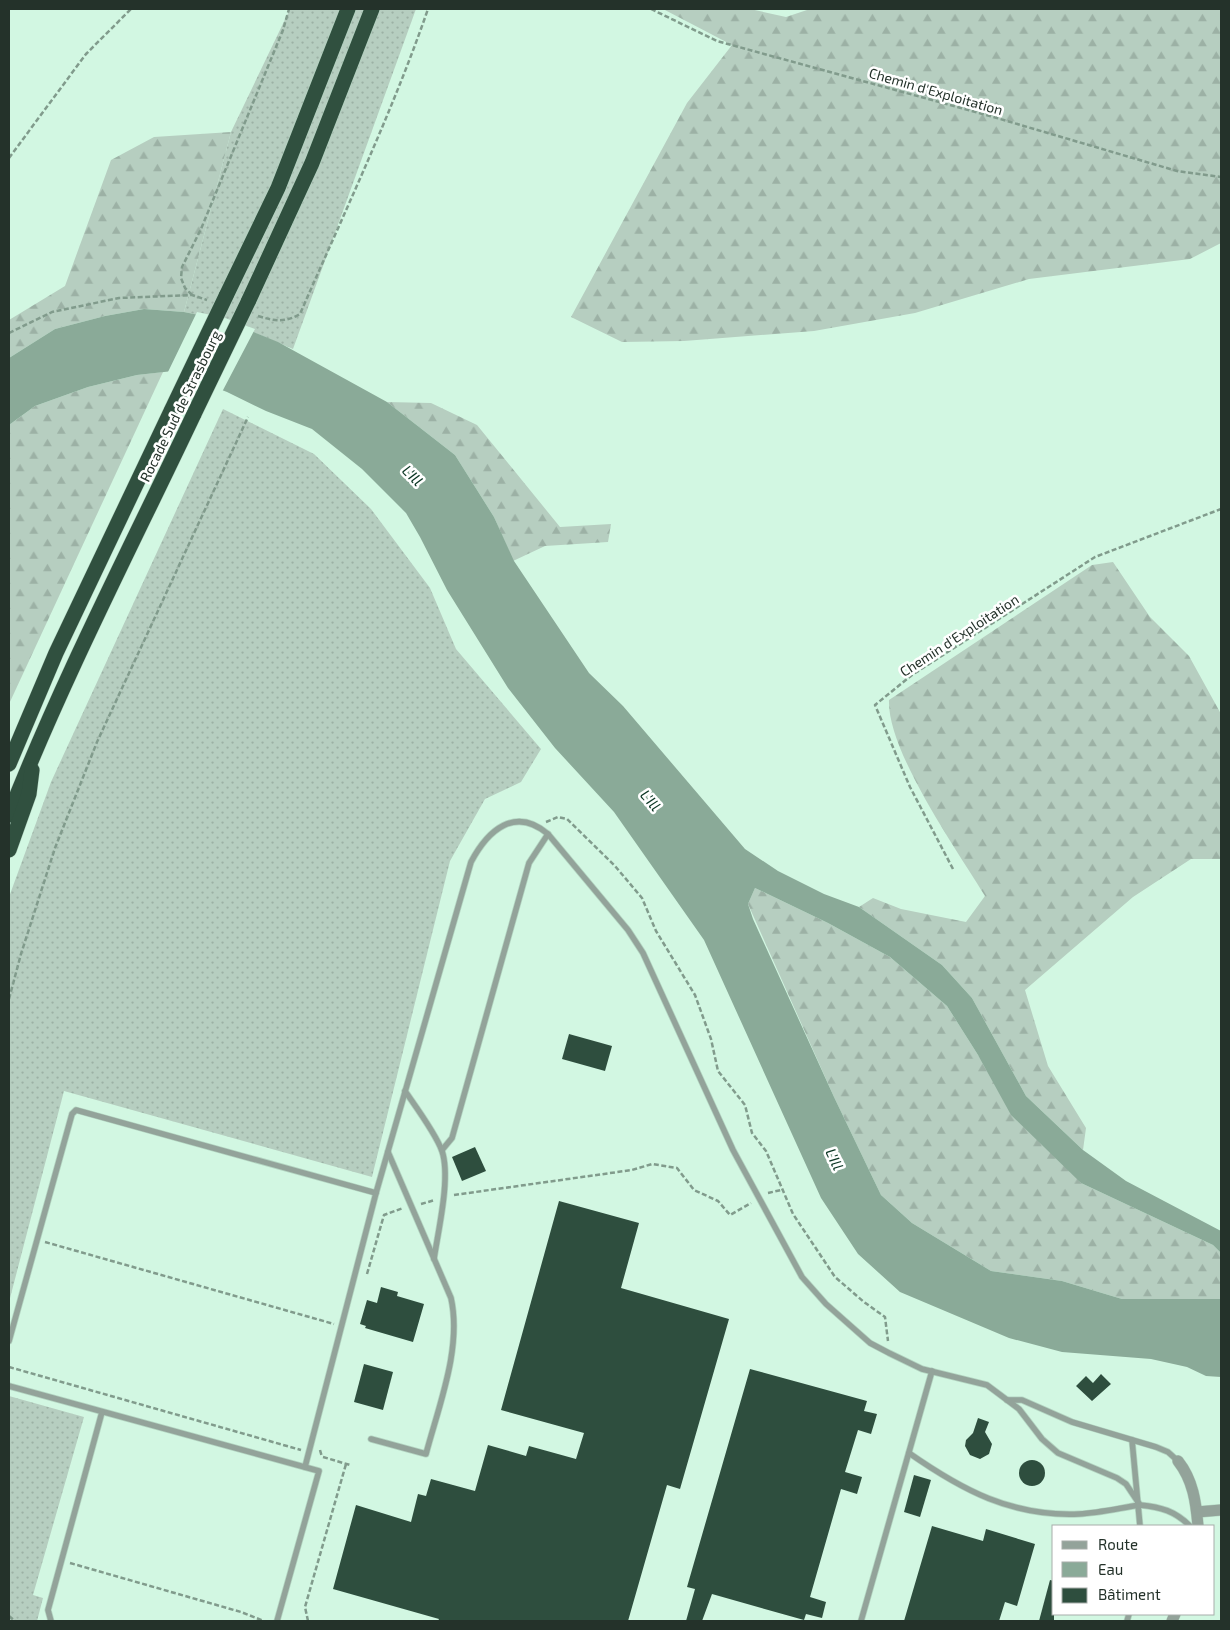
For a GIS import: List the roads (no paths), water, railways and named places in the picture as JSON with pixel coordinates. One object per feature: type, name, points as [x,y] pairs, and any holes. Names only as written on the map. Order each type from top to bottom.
[{"type":"highway","name":"Rocade Sud de Strasbourg","points":[[9,764],[56,653],[278,188],[348,9]]},
{"type":"highway","name":"Rocade Sud de Strasbourg","points":[[9,814],[33,753],[75,661],[194,414],[251,308],[312,163],[372,9]]},
{"type":"highway","points":[[9,850],[30,794],[33,753]]},
{"type":"street","points":[[1178,1461],[1186,1471],[1197,1512],[1198,1525]]},
{"type":"street","points":[[1197,1512],[1221,1510]]},
{"type":"lane","points":[[305,1467],[376,1194],[471,862],[480,845],[496,830],[514,822],[526,821],[538,826],[548,834],[628,930],[643,953],[734,1150],[759,1198],[802,1277],[826,1304],[870,1343],[889,1353],[922,1369],[987,1385],[1019,1409],[1042,1440],[1058,1453],[1117,1478],[1126,1484],[1140,1505]]},
{"type":"lane","points":[[442,1150],[452,1138],[529,863],[548,834]]},
{"type":"lane","points":[[405,1091],[442,1150],[444,1197],[434,1260]]},
{"type":"lane","points":[[9,1340],[72,1114],[76,1110],[376,1194]]},
{"type":"lane","points":[[370,1439],[426,1454],[455,1341],[454,1312],[451,1298],[388,1152]]},
{"type":"lane","points":[[861,1621],[932,1371]]},
{"type":"lane","points":[[9,1386],[319,1471],[277,1621]]},
{"type":"lane","points":[[1007,1400],[1022,1400],[1072,1422],[1162,1449],[1178,1461]]},
{"type":"lane","points":[[51,1621],[48,1610],[102,1412]]},
{"type":"lane","points":[[1132,1440],[1140,1505],[1140,1525]]},
{"type":"lane","points":[[909,1453],[947,1480],[1013,1508],[1050,1514],[1080,1514],[1140,1505],[1164,1508],[1178,1514],[1189,1525]]},
{"type":"water","name":"L'Ill","points":[[144,309],[184,312],[224,320],[278,342],[387,402],[455,455],[494,517],[514,561],[589,673],[623,706],[745,849],[778,871],[824,894],[859,907],[942,965],[972,998],[1026,1096],[1083,1150],[1126,1181],[1221,1231],[1221,1253],[1213,1245],[1081,1183],[1011,1115],[978,1055],[947,1006],[890,957],[828,923],[755,888],[748,904],[753,919],[881,1195],[912,1223],[991,1271],[1062,1281],[1122,1299],[1221,1299],[1221,1377],[1206,1376],[1187,1367],[1151,1359],[1062,1352],[1009,1338],[900,1292],[858,1254],[821,1198],[704,940],[614,812],[555,748],[508,688],[447,590],[406,513],[362,469],[312,429],[173,371],[137,375],[88,387],[35,406],[9,425],[9,358],[55,329],[105,316]]}]
